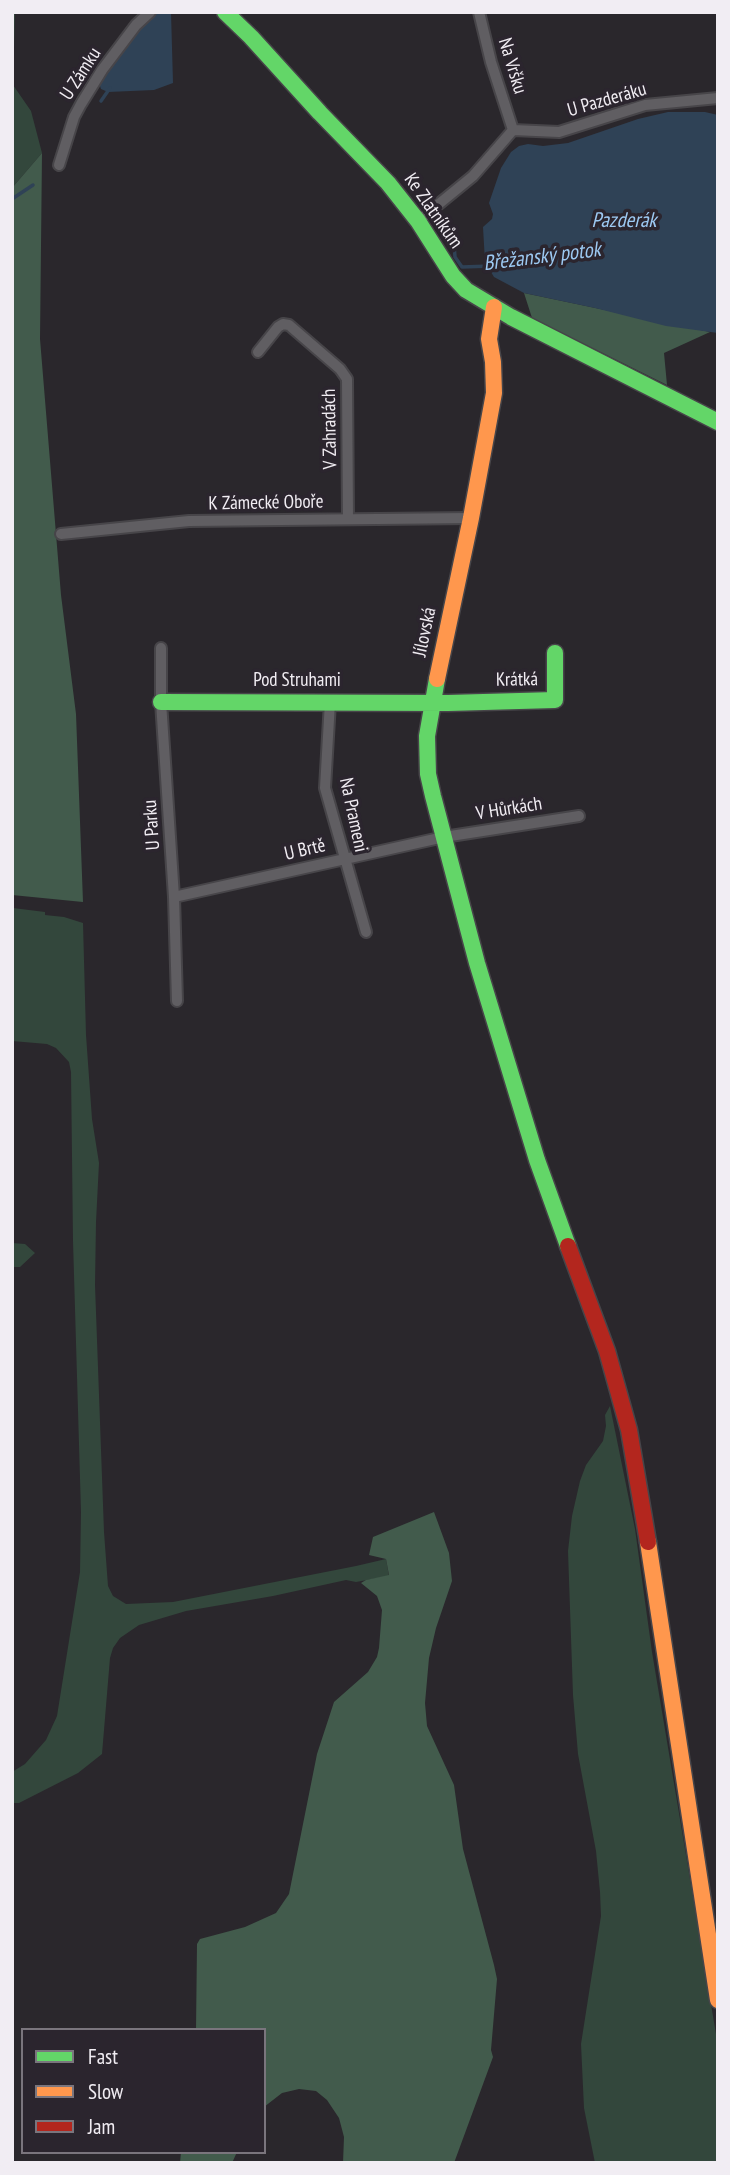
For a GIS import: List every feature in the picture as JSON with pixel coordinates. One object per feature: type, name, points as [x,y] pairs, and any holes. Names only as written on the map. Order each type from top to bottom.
[{"type":"street","name":"U Zámku","points":[[59,165],[74,117],[81,104],[102,70],[136,25],[150,12]]},
{"type":"street","name":"Ke Zlatníkům","points":[[225,12],[388,183],[418,221],[453,276],[466,290],[718,422]]},
{"type":"street","name":"Na Vršku","points":[[479,12],[491,62],[513,130]]},
{"type":"street","name":"U Pazderáku","points":[[513,130],[559,132],[645,105],[718,98]]},
{"type":"street","points":[[418,221],[473,176],[513,130]]},
{"type":"street","name":"Jílovská","points":[[494,307],[489,338],[494,393],[432,702],[427,736],[428,774],[477,963],[537,1160],[607,1351],[629,1430],[718,2000]]},
{"type":"street","name":"V Zahradách","points":[[258,352],[278,327],[289,325],[340,369],[346,379],[348,519]]},
{"type":"street","name":"K Zámecké Oboře","points":[[61,534],[189,522],[471,518]]},
{"type":"street","name":"U Parku","points":[[161,648],[177,1001]]},
{"type":"street","name":"Krátká","points":[[432,702],[555,700],[555,653]]},
{"type":"street","name":"Pod Struhami","points":[[162,702],[432,702]]},
{"type":"street","name":"Na Prameni","points":[[330,702],[325,788],[366,932]]},
{"type":"street","name":"V Hůrkách","points":[[444,837],[579,816]]},
{"type":"street","name":"U Brtě","points":[[174,897],[444,837]]},
{"type":"green space","points":[[12,12],[15,12],[13,85],[31,111],[42,153],[12,188]]},
{"type":"green space","points":[[42,153],[40,339],[61,595],[76,714],[83,902],[12,895],[12,188]]},
{"type":"green space","points":[[524,293],[710,332],[664,353],[667,385],[532,318]]},
{"type":"green space","points":[[13,908],[45,912],[45,915],[83,923],[86,1035],[92,1119],[99,1163],[95,1285],[104,1532],[108,1586],[113,1596],[126,1604],[173,1602],[386,1559],[389,1576],[356,1582],[346,1580],[186,1611],[139,1625],[120,1638],[110,1658],[102,1754],[78,1773],[19,1803],[12,1803],[12,1772],[25,1764],[46,1740],[57,1716],[80,1572],[81,1512],[71,1072],[69,1062],[56,1048],[47,1044],[12,1041]]},
{"type":"green space","points":[[12,1243],[25,1244],[35,1253],[20,1267],[12,1267]]},
{"type":"green space","points":[[610,1406],[635,1529],[652,1652],[718,2046],[718,2163],[595,2163],[584,2108],[581,2044],[601,1916],[596,1851],[578,1754],[568,1551],[580,1481],[586,1465],[603,1441],[605,1415]]},
{"type":"green space","points":[[434,1512],[449,1553],[452,1581],[429,1658],[425,1703],[427,1726],[454,1785],[463,1849],[497,1979],[491,2050],[493,2057],[454,2163],[343,2163],[344,2137],[339,2118],[327,2100],[316,2091],[299,2089],[282,2093],[266,2105],[266,2028],[196,2028],[197,1944],[200,1939],[245,1927],[276,1913],[289,1894],[317,1754],[334,1702],[368,1672],[377,1657],[382,1610],[377,1596],[361,1583],[389,1575],[386,1559],[369,1555],[373,1537]]},
{"type":"green space","points":[[181,2154],[236,2154],[232,2163],[180,2163]]},
{"type":"water","points":[[171,12],[173,83],[154,90],[108,92],[101,89],[99,83],[134,33],[156,13]]},
{"type":"water","name":"Pazderák","points":[[668,112],[705,112],[718,115],[718,333],[666,326],[524,293],[494,277],[485,262],[483,227],[492,219],[489,203],[501,168],[511,152],[528,144],[543,146],[568,143],[638,119]]},
{"type":"waterway","points":[[101,101],[110,88]]},
{"type":"waterway","points":[[12,199],[33,185]]},
{"type":"waterway","name":"Břežanský potok","points":[[438,217],[449,232],[455,257],[462,267],[491,266]]},
{"type":"traffic: fast","points":[[225,12],[388,183],[418,221],[453,276],[466,290],[511,317],[718,422]]},
{"type":"traffic: fast","points":[[161,702],[448,703],[555,700],[555,653]]},
{"type":"traffic: fast","points":[[437,679],[427,736],[428,774],[433,796],[477,963],[537,1160],[568,1246]]},
{"type":"traffic: slow","points":[[437,679],[494,393],[489,339],[494,307]]},
{"type":"traffic: slow","points":[[648,1542],[718,2000]]},
{"type":"traffic: jam","points":[[568,1246],[607,1351],[629,1430],[648,1542]]}]
